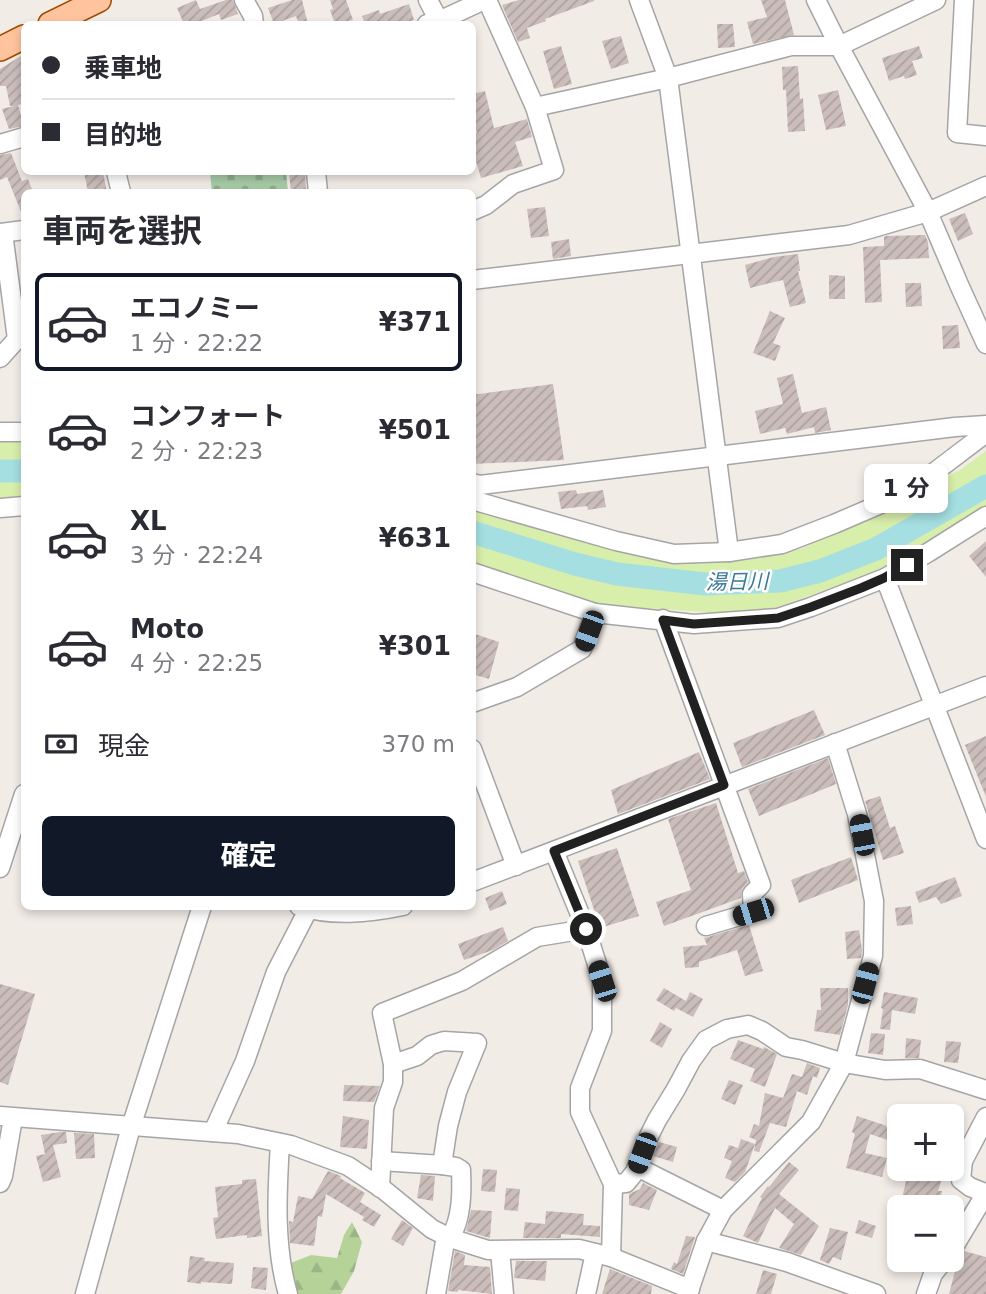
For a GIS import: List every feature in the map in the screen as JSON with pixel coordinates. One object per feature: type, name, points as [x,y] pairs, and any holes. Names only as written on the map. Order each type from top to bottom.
[{"type":"main road","points":[[56,21],[99,0]]},
{"type":"main road","points":[[0,49],[21,38]]},
{"type":"street","points":[[244,0],[254,21]]},
{"type":"street","points":[[428,0],[433,21]]},
{"type":"street","points":[[438,21],[486,0],[535,107],[554,170],[513,184],[486,205],[476,209]]},
{"type":"street","points":[[639,0],[668,78],[729,552]]},
{"type":"street","points":[[816,0],[928,212],[986,344]]},
{"type":"street","points":[[535,107],[668,78],[791,46],[839,46],[936,0]]},
{"type":"street","points":[[964,0],[957,133],[986,136]]},
{"type":"street","points":[[476,280],[849,235],[928,212],[986,186]]},
{"type":"street","points":[[0,358],[21,338],[2,233],[21,230]]},
{"type":"street","points":[[476,484],[986,425]]},
{"type":"street","points":[[0,432],[21,432]]},
{"type":"street","points":[[476,501],[616,541],[674,554],[729,552],[782,544],[883,503],[920,483],[986,433]]},
{"type":"street","points":[[0,508],[21,506]]},
{"type":"street","points":[[476,573],[595,613],[694,624],[778,618],[884,578],[986,516]]},
{"type":"street","points":[[884,578],[986,839]]},
{"type":"street","points":[[476,702],[517,687],[582,649],[595,613]]},
{"type":"street","points":[[663,620],[761,885],[752,894],[753,912],[706,926]]},
{"type":"street","points":[[476,881],[986,686]]},
{"type":"street","points":[[0,1183],[3,1176],[7,1117],[238,1134],[280,1143],[348,1166],[432,1229],[448,1237],[488,1250],[579,1249],[603,1255],[689,1291],[706,1241],[723,1210],[811,1122],[844,1063],[873,956],[874,901],[857,814],[835,743]]},
{"type":"street","points":[[476,760],[516,866]]},
{"type":"street","points":[[0,868],[14,814]]},
{"type":"street","points":[[554,851],[586,929],[602,981],[602,1031],[580,1088],[580,1112],[613,1184],[603,1255],[586,1294]]},
{"type":"street","points":[[85,1294],[131,1127],[201,910]]},
{"type":"street","points":[[213,1132],[245,1061],[276,972],[305,910]]},
{"type":"street","points":[[324,910],[384,910]]},
{"type":"street","points":[[380,1188],[384,1108],[393,1082],[394,1064],[382,1013],[462,981],[537,937],[586,929]]},
{"type":"street","points":[[613,1184],[626,1183],[635,1172],[652,1129],[691,1061],[706,1040],[727,1029],[748,1025],[786,1047],[844,1063],[884,1070],[920,1069],[986,1090]]},
{"type":"street","points":[[394,1064],[417,1055],[430,1045],[444,1041],[477,1043],[457,1092],[442,1165]]},
{"type":"street","points":[[964,1230],[985,1193],[961,1180],[963,1161],[986,1117]]},
{"type":"street","points":[[280,1143],[277,1194],[281,1271],[288,1294]]},
{"type":"street","points":[[382,1161],[442,1165],[461,1170],[457,1226],[448,1237],[436,1294]]},
{"type":"street","points":[[637,1167],[723,1210]]},
{"type":"street","points":[[706,1241],[787,1262],[876,1294]]},
{"type":"street","points":[[500,1251],[504,1294]]},
{"type":"street","points":[[926,1294],[935,1272]]},
{"type":"green space","points":[[210,175],[286,175],[288,189],[212,189]]},
{"type":"green space","points":[[0,440],[21,441],[21,504],[0,505]]},
{"type":"green space","points":[[986,451],[986,509],[869,575],[754,615],[595,605],[476,571],[476,500],[699,564],[801,549],[960,470]]},
{"type":"green space","points":[[352,1222],[362,1242],[354,1271],[341,1294],[294,1294],[290,1288],[291,1263],[311,1255],[337,1258],[344,1235]]},
{"type":"building","points":[[196,0],[200,9],[233,0],[238,14],[221,20],[219,14],[202,21],[183,21],[177,8]]},
{"type":"building","points":[[292,0],[302,0],[307,21],[298,21],[296,16],[273,21],[268,8]]},
{"type":"building","points":[[330,0],[346,0],[353,20],[334,21],[330,10],[333,9]]},
{"type":"building","points":[[519,0],[594,1],[527,28],[530,38],[518,42],[502,5]]},
{"type":"building","points":[[761,0],[785,0],[794,35],[753,44],[747,22],[767,17]]},
{"type":"building","points":[[409,4],[414,20],[364,21],[362,16],[379,10],[380,14]]},
{"type":"building","points":[[717,24],[733,24],[735,47],[718,48]]},
{"type":"building","points":[[621,36],[629,63],[611,69],[602,41]]},
{"type":"building","points":[[561,46],[572,84],[554,89],[543,51]]},
{"type":"building","points":[[919,46],[923,58],[912,61],[917,75],[889,81],[882,58]]},
{"type":"building","points":[[21,56],[21,104],[18,105],[21,127],[9,129],[2,109],[14,106],[10,106],[6,86],[0,86],[0,69]]},
{"type":"building","points":[[798,66],[805,131],[788,132],[782,67]]},
{"type":"building","points":[[838,90],[846,126],[826,130],[818,95]]},
{"type":"building","points":[[485,91],[494,128],[527,119],[532,137],[515,142],[523,166],[481,178],[476,161],[476,93]]},
{"type":"building","points":[[11,153],[22,181],[28,179],[32,189],[21,189],[21,212],[7,177],[0,180],[0,155]]},
{"type":"building","points":[[85,175],[104,175],[106,189],[87,189]]},
{"type":"building","points":[[289,175],[305,175],[306,189],[291,189]]},
{"type":"building","points":[[545,207],[549,236],[531,238],[527,209]]},
{"type":"building","points":[[965,213],[973,234],[958,241],[949,219]]},
{"type":"building","points":[[925,235],[929,258],[880,260],[882,302],[865,303],[863,247],[884,246],[886,236]]},
{"type":"building","points":[[569,239],[571,256],[553,259],[551,242]]},
{"type":"building","points":[[798,254],[798,271],[806,303],[790,307],[783,280],[750,288],[745,265]]},
{"type":"building","points":[[829,275],[845,276],[845,299],[829,299]]},
{"type":"building","points":[[905,283],[921,283],[922,306],[906,307]]},
{"type":"building","points":[[770,311],[785,318],[773,343],[781,346],[775,361],[753,353]]},
{"type":"building","points":[[958,325],[960,348],[943,349],[942,326]]},
{"type":"building","points":[[793,374],[802,413],[826,407],[831,430],[815,433],[814,427],[787,434],[785,428],[760,434],[755,411],[783,404],[777,378]]},
{"type":"building","points":[[553,384],[564,460],[476,464],[476,394]]},
{"type":"building","points":[[576,490],[577,494],[603,490],[606,507],[588,510],[587,506],[561,509],[558,492]]},
{"type":"building","points":[[986,541],[986,577],[969,556]]},
{"type":"building","points":[[476,634],[499,642],[489,679],[476,675]]},
{"type":"building","points":[[814,710],[825,735],[742,767],[733,743]]},
{"type":"building","points":[[986,736],[986,797],[965,745]]},
{"type":"building","points":[[699,752],[710,779],[618,814],[611,790]]},
{"type":"building","points":[[828,758],[836,784],[759,816],[748,789]]},
{"type":"building","points":[[880,796],[890,828],[895,826],[904,853],[883,860],[865,801]]},
{"type":"building","points":[[716,803],[738,873],[744,871],[748,882],[742,889],[741,898],[664,926],[656,902],[691,890],[668,819]]},
{"type":"building","points":[[617,848],[639,916],[600,928],[578,861]]},
{"type":"building","points":[[851,857],[858,880],[799,903],[791,880]]},
{"type":"building","points":[[955,877],[962,896],[941,904],[936,897],[919,903],[915,892]]},
{"type":"building","points":[[502,891],[507,904],[490,911],[485,898]]},
{"type":"building","points":[[911,906],[913,924],[897,926],[895,908]]},
{"type":"building","points":[[749,925],[763,971],[745,976],[737,950],[699,962],[699,967],[685,968],[683,947],[707,945],[704,938]]},
{"type":"building","points":[[503,927],[508,941],[493,950],[464,960],[458,944]]},
{"type":"building","points":[[859,930],[861,958],[847,959],[845,932]]},
{"type":"building","points":[[0,984],[35,994],[8,1085],[0,1082]]},
{"type":"building","points":[[664,988],[686,1001],[690,992],[703,999],[693,1017],[676,1008],[674,1011],[656,1000]]},
{"type":"building","points":[[820,988],[848,988],[848,1005],[840,1035],[814,1031],[817,1010],[821,1010]]},
{"type":"building","points":[[884,992],[918,998],[915,1014],[892,1010],[890,1030],[880,1029]]},
{"type":"building","points":[[660,1022],[672,1029],[662,1048],[650,1041]]},
{"type":"building","points":[[871,1033],[885,1034],[883,1055],[868,1053]]},
{"type":"building","points":[[906,1038],[921,1040],[919,1058],[905,1058]]},
{"type":"building","points":[[738,1040],[763,1049],[764,1047],[777,1054],[765,1087],[750,1081],[755,1069],[730,1059]]},
{"type":"building","points":[[946,1041],[961,1042],[958,1063],[944,1062]]},
{"type":"building","points":[[807,1063],[820,1068],[817,1078],[813,1076],[807,1095],[797,1091],[786,1127],[770,1123],[759,1152],[754,1151],[756,1140],[749,1137],[754,1124],[759,1126],[765,1093],[783,1098],[792,1074],[802,1077]]},
{"type":"building","points":[[729,1080],[743,1085],[735,1105],[721,1099]]},
{"type":"building","points":[[344,1085],[380,1086],[374,1102],[343,1101]]},
{"type":"building","points":[[343,1116],[369,1120],[367,1149],[340,1147]]},
{"type":"building","points":[[857,1116],[887,1126],[887,1140],[870,1134],[865,1153],[887,1158],[882,1177],[846,1168],[855,1134],[852,1132]]},
{"type":"building","points":[[66,1132],[67,1143],[53,1145],[61,1177],[43,1182],[36,1156],[45,1154],[41,1135]]},
{"type":"building","points":[[74,1133],[94,1134],[95,1158],[76,1159]]},
{"type":"building","points":[[741,1139],[755,1144],[745,1172],[735,1182],[725,1178],[732,1161],[724,1158],[729,1145],[738,1148]]},
{"type":"building","points":[[659,1142],[677,1147],[673,1162],[653,1156]]},
{"type":"building","points":[[789,1162],[799,1170],[779,1194],[819,1226],[801,1255],[779,1248],[794,1224],[775,1208],[758,1243],[743,1236],[762,1198],[760,1197]]},
{"type":"building","points":[[483,1169],[497,1170],[495,1192],[481,1191]]},
{"type":"building","points":[[328,1171],[341,1176],[340,1178],[365,1193],[360,1202],[381,1215],[374,1227],[362,1220],[364,1217],[326,1194],[322,1217],[318,1216],[314,1246],[290,1243],[289,1221],[293,1222],[298,1196],[312,1199]]},
{"type":"building","points":[[421,1175],[435,1176],[433,1201],[417,1198]]},
{"type":"building","points":[[256,1179],[262,1236],[216,1239],[213,1218],[218,1217],[215,1187],[242,1184],[242,1180]]},
{"type":"building","points":[[906,1181],[941,1181],[938,1191],[942,1191],[941,1195],[903,1195]]},
{"type":"building","points":[[643,1183],[657,1190],[649,1210],[629,1205],[629,1194],[640,1189]]},
{"type":"building","points":[[506,1188],[520,1189],[518,1211],[504,1210]]},
{"type":"building","points":[[471,1210],[492,1211],[490,1238],[466,1231]]},
{"type":"building","points":[[546,1211],[584,1214],[583,1225],[600,1226],[600,1237],[561,1234],[561,1238],[523,1238],[525,1222],[545,1224]]},
{"type":"building","points":[[402,1220],[413,1228],[403,1246],[391,1239]]},
{"type":"building","points":[[859,1220],[876,1226],[872,1238],[855,1233]]},
{"type":"building","points":[[830,1228],[848,1232],[841,1260],[833,1257],[829,1264],[820,1260]]},
{"type":"building","points":[[686,1236],[695,1237],[683,1274],[671,1269],[674,1262],[677,1264]]},
{"type":"building","points":[[455,1251],[465,1255],[464,1265],[490,1267],[492,1294],[448,1291]]},
{"type":"building","points":[[964,1251],[986,1257],[986,1294],[949,1294],[955,1272],[964,1272]]},
{"type":"building","points":[[190,1256],[205,1258],[204,1261],[234,1263],[232,1284],[187,1282]]},
{"type":"building","points":[[516,1261],[547,1261],[545,1281],[514,1278]]},
{"type":"building","points":[[253,1267],[268,1268],[266,1290],[251,1288]]},
{"type":"building","points":[[610,1269],[652,1286],[651,1294],[602,1294]]},
{"type":"building","points":[[763,1270],[777,1274],[771,1294],[756,1294]]},
{"type":"waterway","name":"湯日川","points":[[0,471],[21,471]]},
{"type":"waterway","name":"湯日川","points":[[476,533],[617,574],[705,584],[780,581],[820,571],[876,549],[986,486]]},
{"type":"route","points":[[586,929],[554,851],[724,785],[663,620],[694,624],[778,618],[861,588],[907,565]]}]
